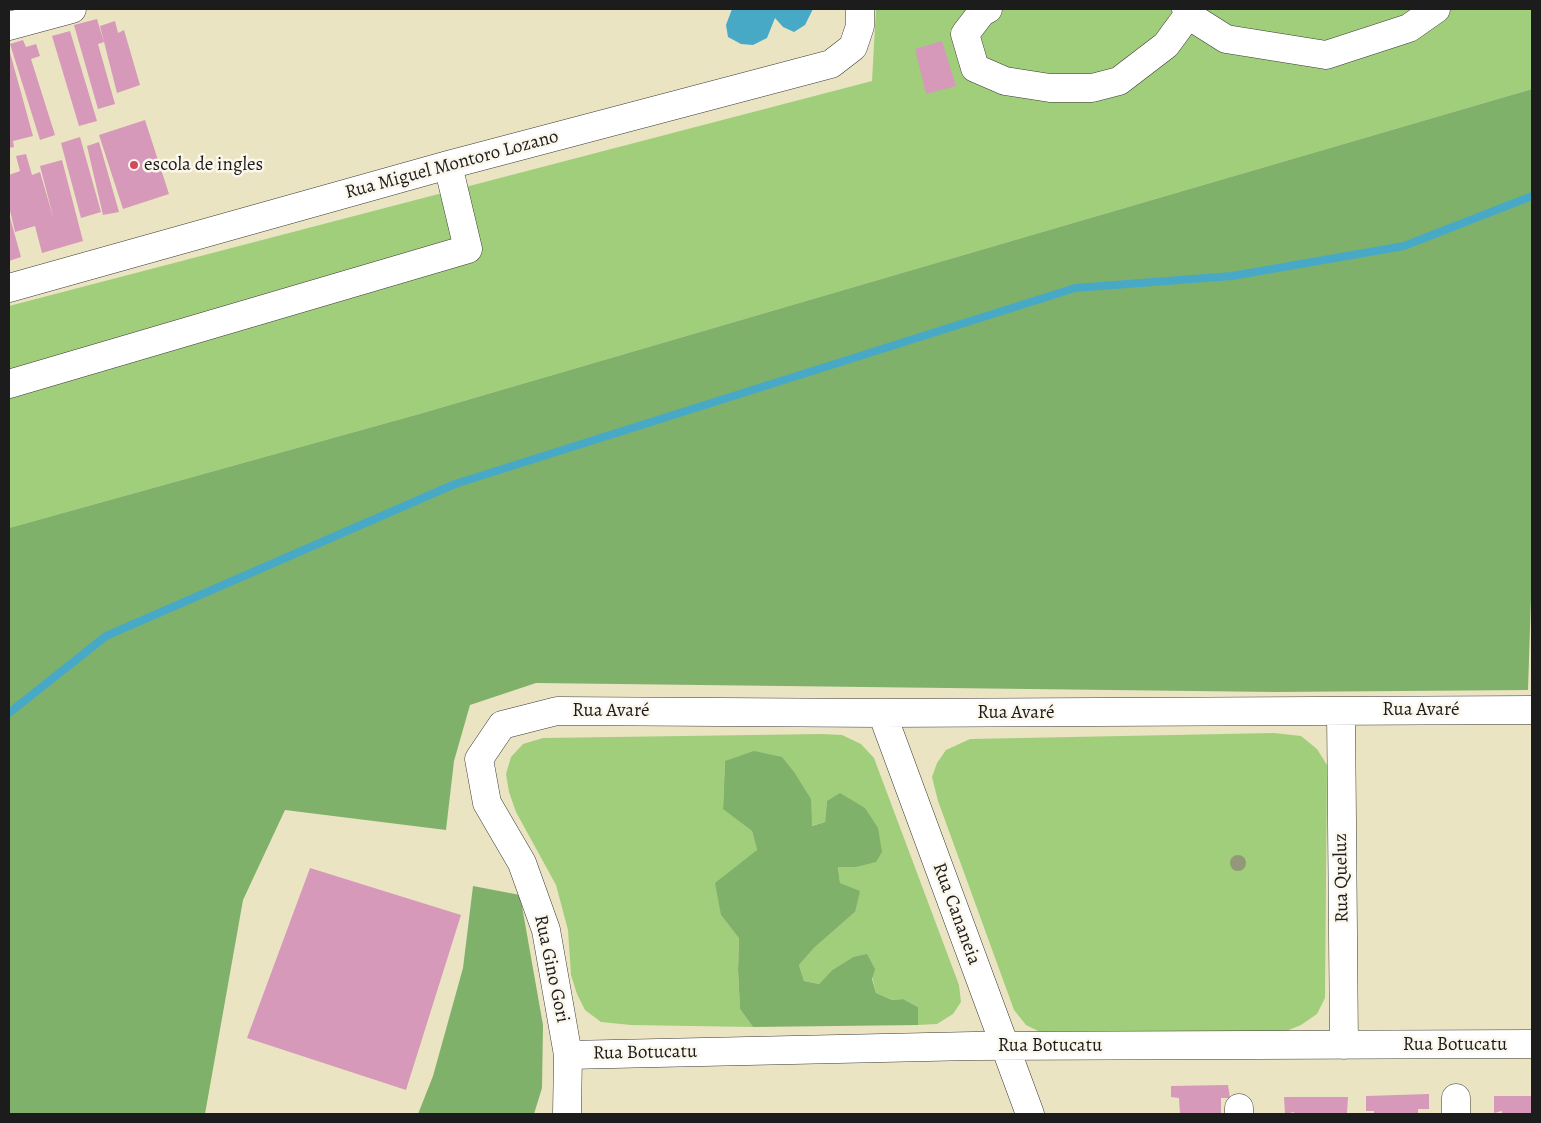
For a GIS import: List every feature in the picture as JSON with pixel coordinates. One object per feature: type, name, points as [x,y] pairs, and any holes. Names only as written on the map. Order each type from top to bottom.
[{"type":"street","points":[[9,26],[72,9]]},
{"type":"street","name":"Rua Miguel Montoro Lozano","points":[[9,288],[448,165],[831,64],[853,47],[860,26],[860,9]]},
{"type":"street","points":[[988,9],[982,12],[965,34],[975,68],[1005,81],[1050,88],[1092,88],[1119,81],[1166,45],[1187,12],[1226,39],[1326,55],[1409,28],[1436,9]]},
{"type":"street","points":[[9,384],[468,249],[448,165]]},
{"type":"street","name":"Rua Queluz","points":[[1341,710],[1344,1045]]},
{"type":"street","name":"Rua Avaré","points":[[502,725],[557,711],[882,714],[1532,710]]},
{"type":"street","name":"Rua Cananeia","points":[[882,714],[1030,1114]]},
{"type":"street","name":"Rua Gino Gori","points":[[502,725],[479,759],[487,803],[522,862],[546,930],[568,1054],[568,1114]]},
{"type":"street","name":"Rua Botucatu","points":[[568,1054],[1005,1046],[1532,1044]]},
{"type":"green space","points":[[876,9],[1532,9],[1532,89],[419,414],[9,528],[9,306],[872,81]]},
{"type":"green space","points":[[1532,89],[1532,566],[1528,690],[1275,692],[536,683],[470,705],[454,761],[446,830],[285,810],[243,900],[205,1114],[9,1114],[9,528],[419,414]]},
{"type":"green space","points":[[1274,733],[1301,736],[1317,749],[1327,765],[1325,998],[1317,1014],[1301,1025],[1279,1034],[1040,1032],[1026,1025],[1014,1010],[938,801],[932,777],[937,763],[946,750],[970,739]]},
{"type":"green space","points":[[842,735],[861,744],[874,758],[959,985],[961,1002],[953,1014],[937,1024],[918,1025],[918,1007],[903,999],[892,1000],[876,993],[867,955],[853,957],[832,970],[819,984],[804,981],[799,965],[814,948],[855,912],[840,883],[838,867],[856,867],[827,801],[825,822],[811,826],[811,799],[725,761],[723,808],[752,831],[757,850],[721,915],[739,937],[740,1009],[753,1027],[631,1025],[601,1022],[585,1010],[571,975],[568,930],[556,885],[516,812],[509,792],[506,774],[511,757],[523,744],[543,738]]},
{"type":"green space","points":[[754,751],[782,757],[794,772],[811,799],[812,826],[825,822],[827,801],[840,793],[865,808],[878,828],[882,852],[876,862],[856,867],[838,867],[840,883],[860,891],[855,912],[814,948],[799,965],[804,981],[819,984],[832,970],[853,957],[867,954],[875,969],[872,979],[876,993],[892,1000],[903,999],[918,1007],[918,1025],[753,1027],[740,1009],[739,938],[721,915],[715,883],[757,850],[752,831],[723,809],[725,761]]},
{"type":"green space","points":[[473,886],[520,895],[543,1025],[542,1088],[534,1114],[418,1114],[433,1076],[463,968]]},
{"type":"water","points":[[732,9],[813,9],[805,25],[794,32],[783,27],[775,18],[767,38],[753,45],[741,44],[728,37],[726,25]]},
{"type":"building","points":[[97,19],[104,42],[98,44],[115,104],[98,109],[74,25]]},
{"type":"building","points":[[115,21],[118,33],[124,30],[140,85],[117,93],[100,26]]},
{"type":"building","points":[[70,31],[97,121],[79,126],[52,36]]},
{"type":"building","points":[[23,40],[26,47],[36,44],[40,56],[31,59],[55,135],[40,140],[10,44]]},
{"type":"building","points":[[942,41],[956,86],[926,94],[915,49]]},
{"type":"building","points":[[9,49],[33,136],[13,141],[14,147],[9,148]]},
{"type":"building","name":"escola de ingles","points":[[145,120],[169,194],[123,209],[99,135]]},
{"type":"building","points":[[80,137],[101,212],[81,218],[61,143]]},
{"type":"building","points":[[99,142],[119,212],[103,215],[87,146]]},
{"type":"building","points":[[26,154],[32,175],[40,172],[54,220],[40,166],[62,160],[83,241],[42,253],[35,226],[15,232],[9,206],[9,175],[20,171],[16,156]]},
{"type":"building","points":[[9,214],[21,257],[9,261]]},
{"type":"building","points":[[310,868],[461,915],[406,1090],[247,1038]]},
{"type":"building","points":[[1228,1085],[1230,1098],[1221,1098],[1221,1114],[1180,1114],[1179,1098],[1171,1097],[1171,1086]]},
{"type":"building","points":[[1429,1094],[1429,1109],[1418,1109],[1418,1114],[1374,1114],[1374,1111],[1366,1111],[1366,1096]]},
{"type":"building","points":[[1494,1096],[1532,1096],[1532,1114],[1502,1114],[1502,1111],[1494,1113]]},
{"type":"building","points":[[1284,1097],[1348,1097],[1347,1113],[1294,1114],[1294,1112],[1285,1114]]},
{"type":"waterway","points":[[9,713],[106,636],[455,484],[1075,288],[1232,276],[1404,246],[1532,196]]},
{"type":"place","name":"escola de ingles","points":[[134,165]]}]
